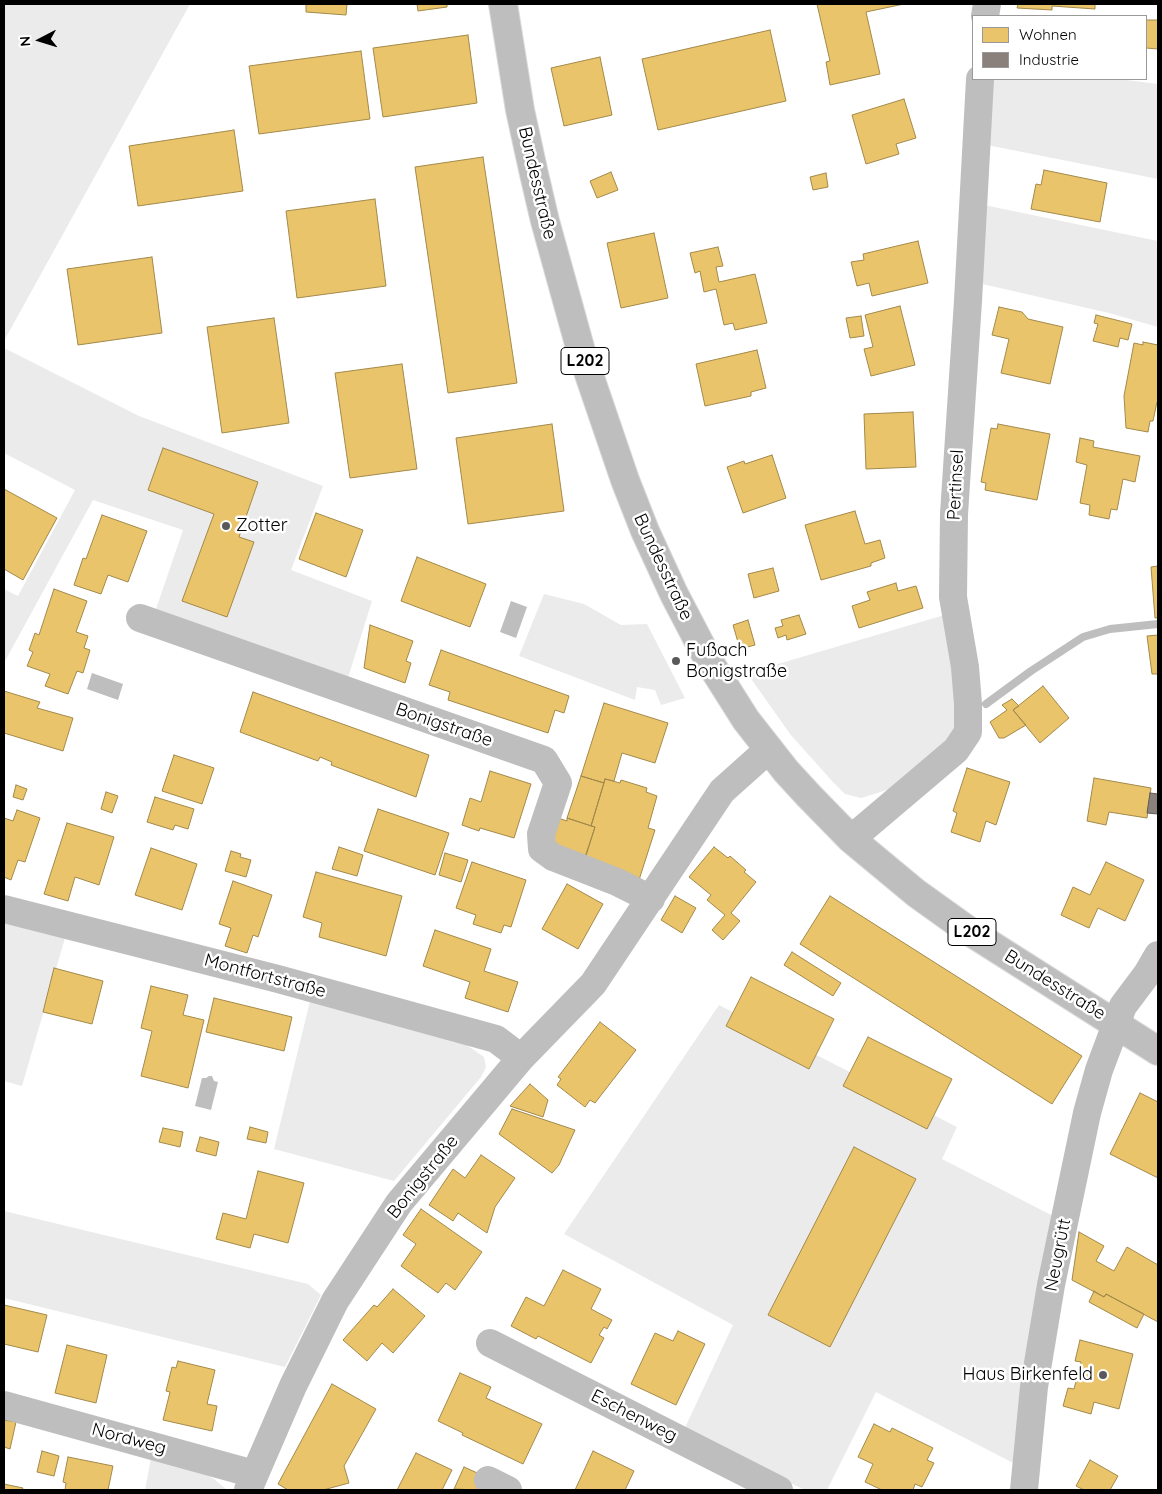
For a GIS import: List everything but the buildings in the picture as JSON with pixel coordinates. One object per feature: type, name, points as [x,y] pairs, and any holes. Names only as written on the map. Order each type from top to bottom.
[{"type":"street","name":"Bundesstraße","points":[[503,4],[520,110],[545,221],[581,351],[625,480],[645,531],[674,594],[710,663],[746,720],[769,749],[809,796],[851,838],[916,893],[970,931],[1158,1051]]},
{"type":"street","name":"Pertinsel","points":[[851,838],[956,750],[968,732],[965,668],[953,597],[954,514],[980,80]]},
{"type":"street","name":"Bonigstraße","points":[[140,618],[544,760],[558,783],[541,834],[542,849],[553,857],[617,882],[651,899]]},
{"type":"street","name":"Bonigstraße","points":[[251,1482],[293,1386],[335,1301],[399,1203],[521,1058],[593,984],[722,791],[769,749]]},
{"type":"street","name":"Montfortstraße","points":[[4,909],[278,979],[496,1039],[521,1058]]},
{"type":"street","name":"Neugrütt","points":[[1024,1490],[1034,1387],[1051,1285],[1088,1113],[1099,1070],[1123,1006],[1147,974],[1158,955]]},
{"type":"street","name":"Eschenweg","points":[[490,1343],[779,1490]]},
{"type":"street","name":"Nordweg","points":[[4,1405],[251,1482]]},
{"type":"shaded area","points":[[4,4],[190,4],[4,341]]},
{"type":"shaded area","points":[[991,80],[1126,80],[1158,84],[1158,179],[987,145]]},
{"type":"shaded area","points":[[984,205],[1158,241],[1158,327],[1109,313],[978,283]]},
{"type":"shaded area","points":[[4,348],[139,416],[323,486],[291,570],[372,601],[348,678],[155,612],[183,530],[93,500],[4,663],[4,589],[18,596],[75,490],[4,453]]},
{"type":"shaded area","points":[[544,594],[584,604],[621,625],[647,624],[685,698],[661,705],[655,690],[637,687],[635,700],[519,656]]},
{"type":"shaded area","points":[[511,601],[527,607],[516,638],[500,632]]},
{"type":"shaded area","points":[[948,614],[959,706],[954,733],[942,748],[890,789],[861,798],[845,794],[832,781],[790,734],[747,673]]},
{"type":"shaded area","points":[[92,673],[123,684],[118,700],[87,689]]},
{"type":"shaded area","points":[[4,923],[65,938],[22,1086],[4,1081]]},
{"type":"shaded area","points":[[310,1001],[461,1041],[484,1057],[486,1067],[481,1077],[394,1181],[274,1149]]},
{"type":"shaded area","points":[[719,1005],[957,1127],[942,1159],[1055,1217],[1017,1465],[876,1392],[827,1490],[805,1490],[683,1432],[733,1325],[564,1234]]},
{"type":"shaded area","points":[[212,1076],[214,1081],[218,1082],[211,1110],[195,1106],[202,1078]]},
{"type":"shaded area","points":[[4,1211],[308,1284],[321,1295],[285,1367],[4,1298]]},
{"type":"shaded area","points":[[151,1458],[199,1470],[227,1490],[145,1490]]},
{"type":"waterway","points":[[986,704],[1031,671],[1083,637],[1110,629],[1158,624]]},
{"type":"place","name":"Zotter","points":[[226,526]]},
{"type":"place","name":"Fußach Bonigstraße","points":[[676,661]]},
{"type":"place","name":"Haus Birkenfeld","points":[[1103,1375]]}]
